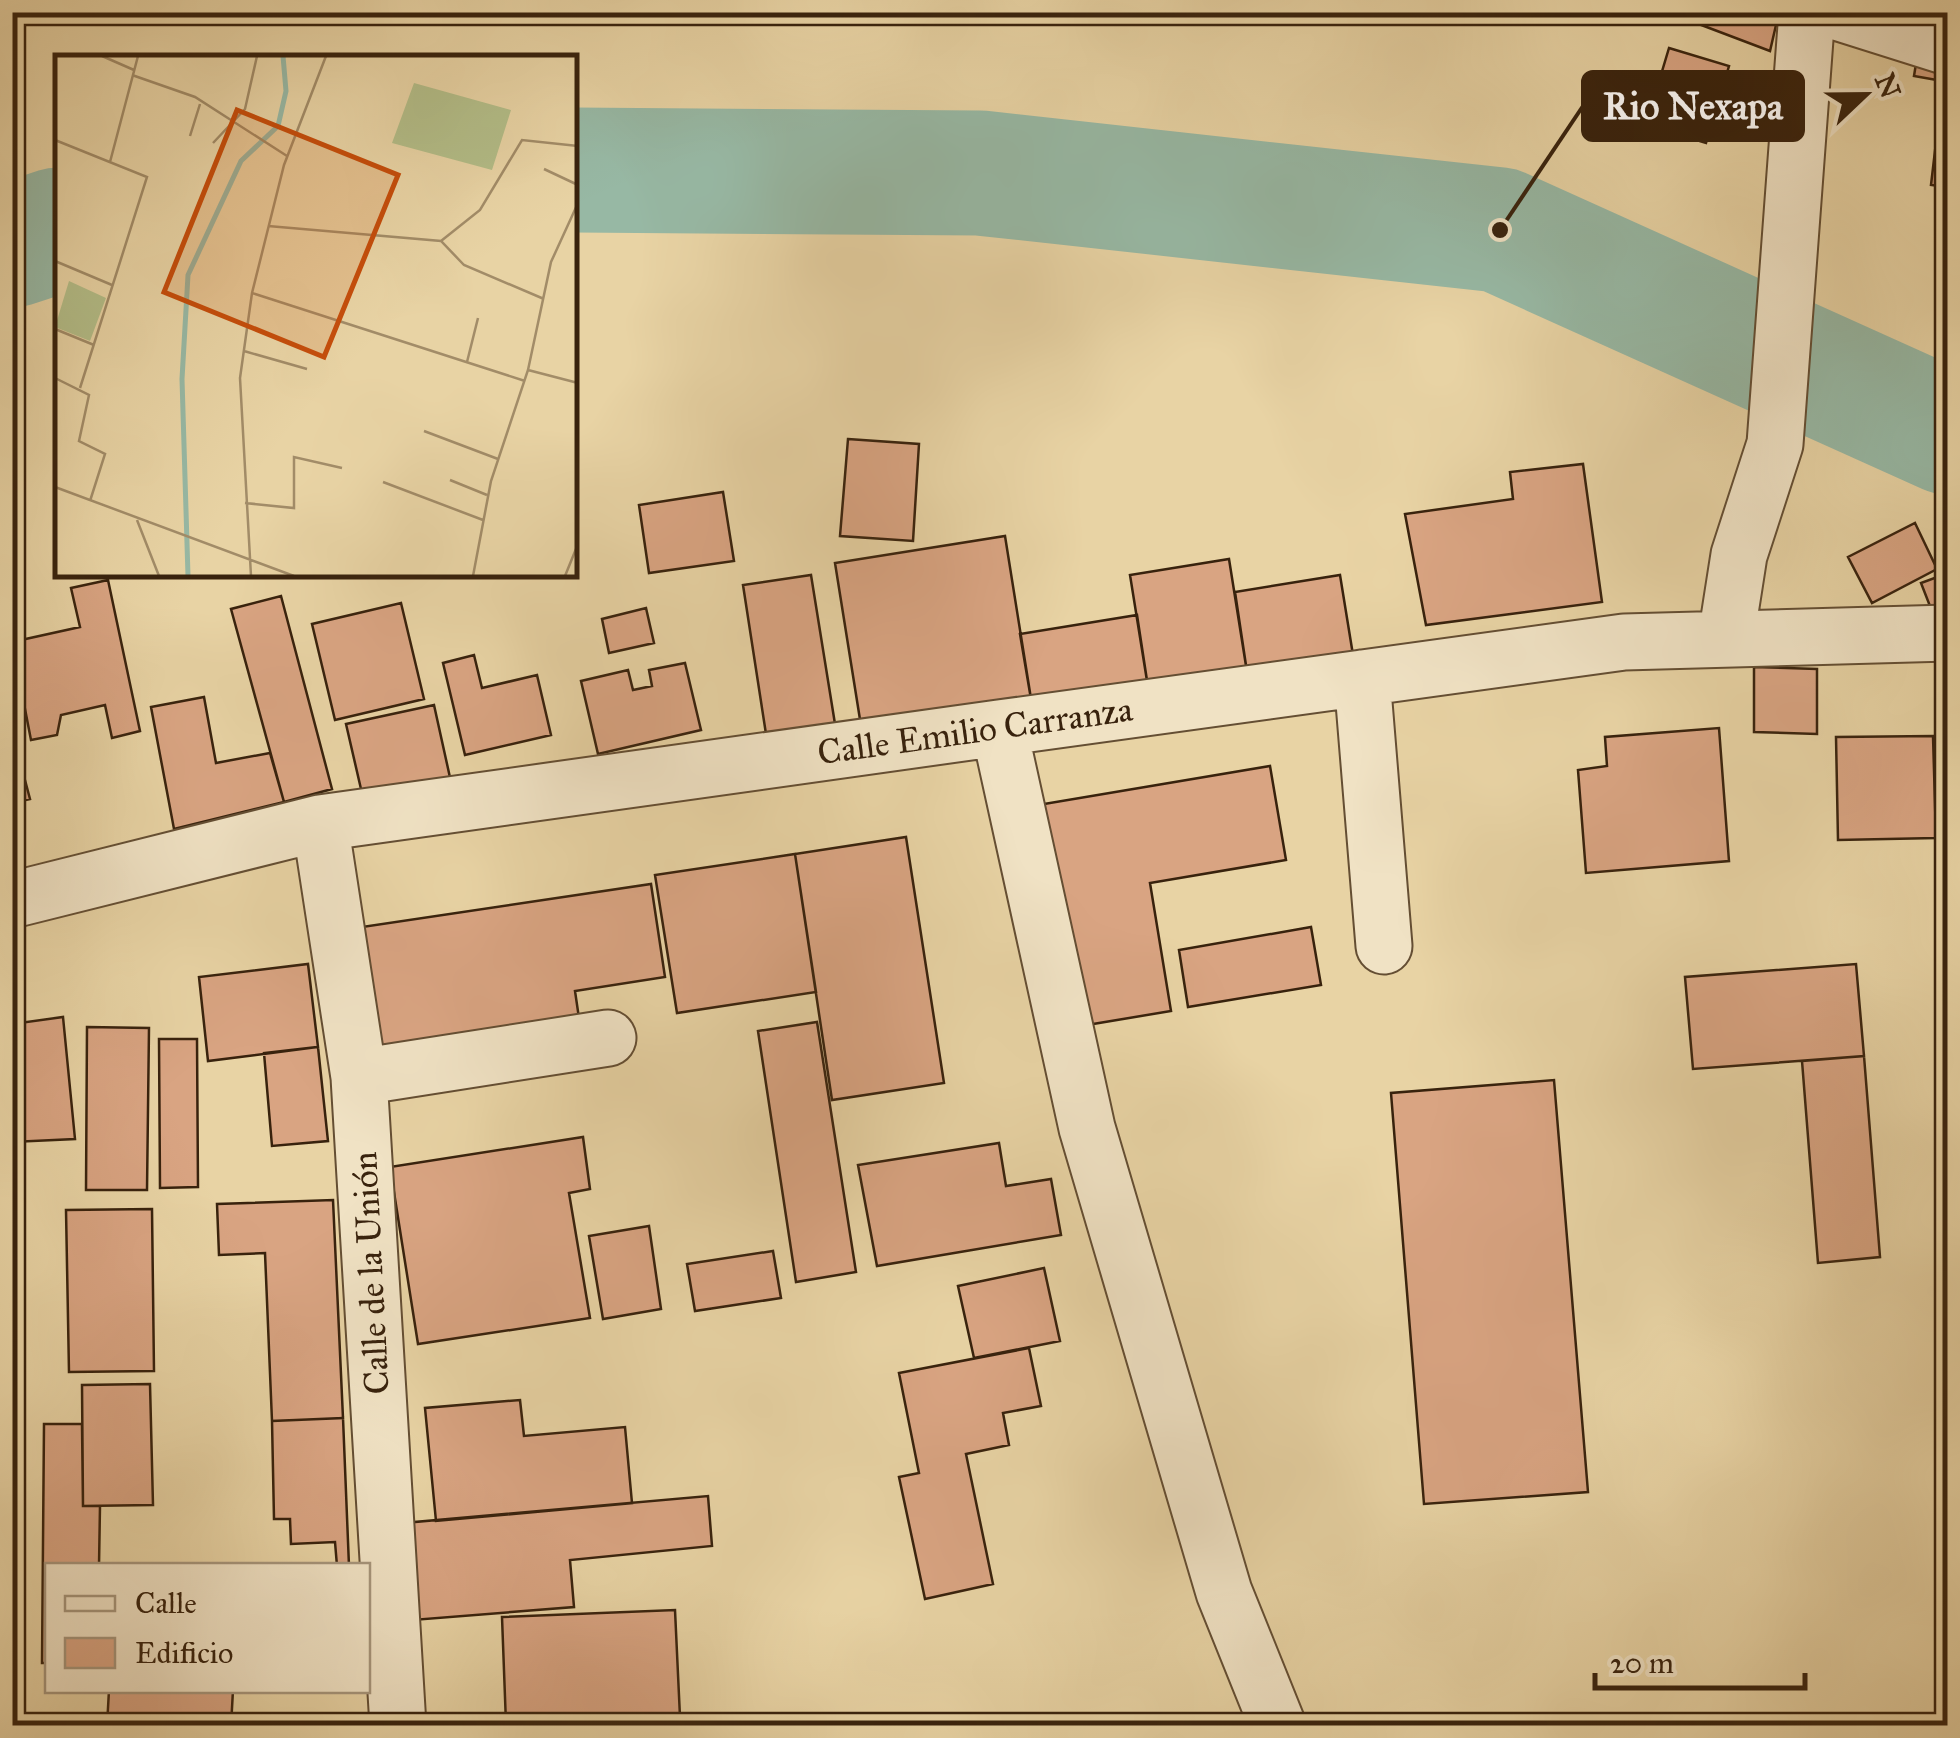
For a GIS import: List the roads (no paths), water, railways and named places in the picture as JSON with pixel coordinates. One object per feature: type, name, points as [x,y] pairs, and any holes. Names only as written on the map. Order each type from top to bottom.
[{"type":"street","points":[[1726,638],[1739,555],[1775,444],[1806,12]]},
{"type":"street","points":[[1837,12],[1948,47]]},
{"type":"street","name":"Calle Emilio Carranza","points":[[12,900],[320,823],[1362,678],[1624,642],[1948,633]]},
{"type":"street","points":[[1362,678],[1384,946]]},
{"type":"street","points":[[1000,728],[1087,1128],[1224,1592],[1278,1726]]},
{"type":"street","name":"Calle de la Unión","points":[[320,823],[359,1077],[398,1726]]},
{"type":"street","points":[[359,1077],[608,1038]]},
{"type":"waterway","points":[[578,170],[980,173],[1500,230],[1948,432]]},
{"type":"waterway","points":[[12,245],[55,231]]},
{"type":"place","name":"Rio Nexapa","points":[[1500,230]]}]
